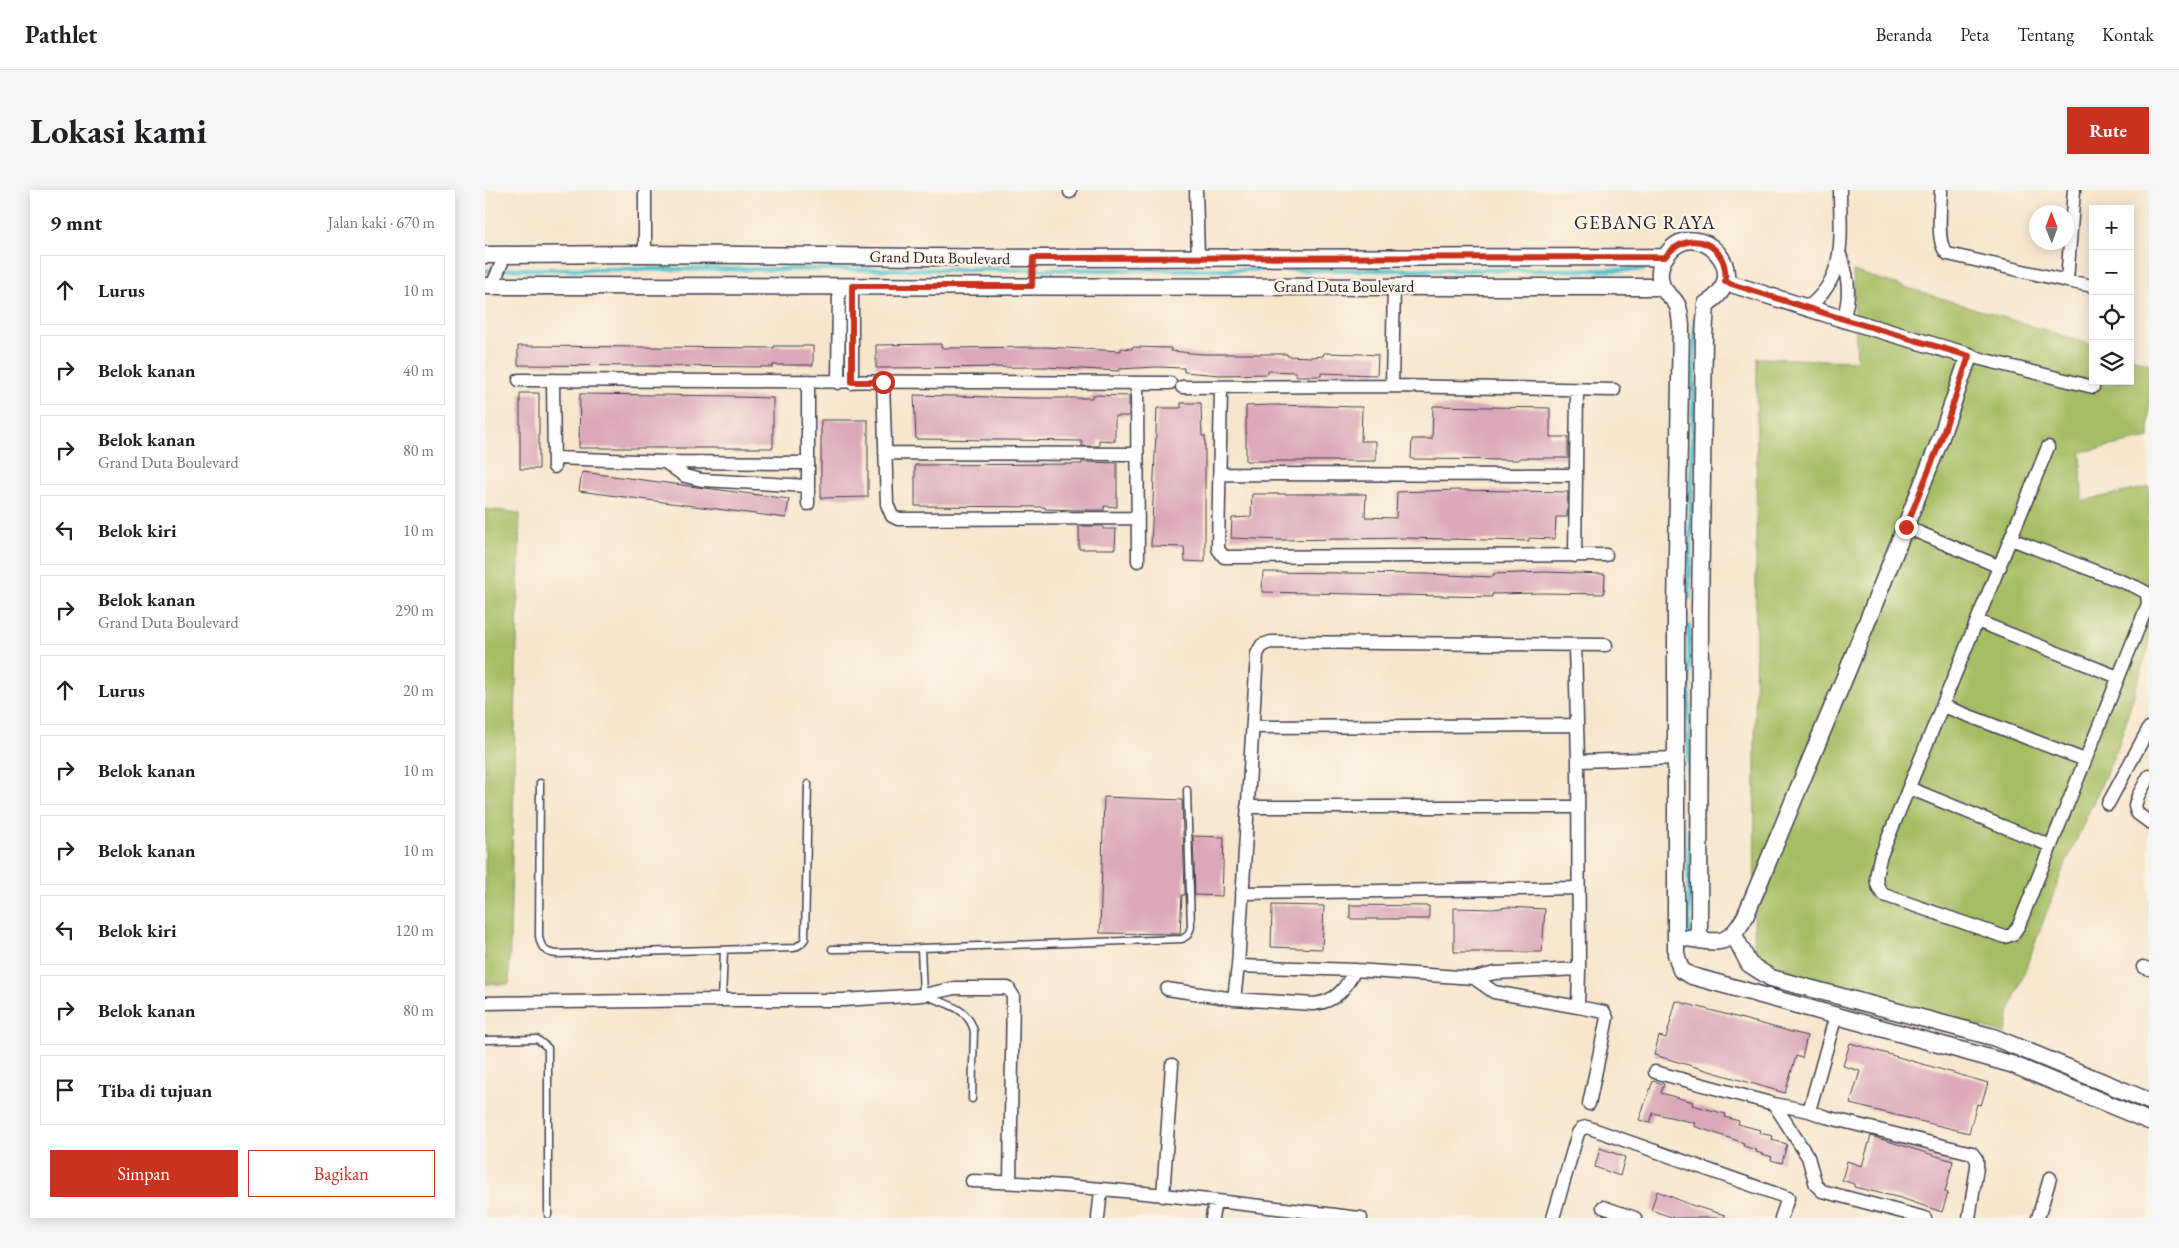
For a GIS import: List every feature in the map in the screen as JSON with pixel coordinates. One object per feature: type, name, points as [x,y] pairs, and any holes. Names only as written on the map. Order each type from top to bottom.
[{"type":"street","points":[[645,190],[645,254]]},
{"type":"street","points":[[1196,190],[1197,256]]},
{"type":"street","points":[[1807,308],[1829,285],[1836,270],[1840,255],[1840,190]]},
{"type":"street","points":[[1941,190],[1940,242],[1944,251],[1948,254],[2089,285]]},
{"type":"street","points":[[2067,281],[2073,190]]},
{"type":"street","points":[[1699,940],[1688,611],[1681,325],[1676,302],[1662,287],[1660,266],[1670,249],[1687,241],[1706,244],[1721,256],[1726,273],[1725,282],[1718,295],[1707,304],[1704,337],[1688,611],[1677,758],[1676,954],[1681,970],[1692,976],[2011,1064],[2149,1121]]},
{"type":"street","name":"Grand Duta Boulevard","points":[[485,255],[503,259],[645,254],[1032,272],[1394,285],[1662,287]]},
{"type":"street","points":[[1840,255],[1848,284],[1848,302],[1843,319]]},
{"type":"street","name":"Grand Duta Boulevard","points":[[491,283],[846,286],[1032,272],[1197,256],[1665,257]]},
{"type":"street","points":[[491,283],[503,259]]},
{"type":"street","points":[[1725,282],[1969,356],[2093,387]]},
{"type":"street","points":[[1392,386],[1394,285]]},
{"type":"street","points":[[838,382],[846,286]]},
{"type":"street","points":[[846,286],[852,382]]},
{"type":"street","points":[[1676,936],[1716,942],[1734,936],[1745,917],[1941,440],[1969,356]]},
{"type":"street","points":[[519,380],[1137,383],[1221,388],[1392,386],[1613,390]]},
{"type":"street","points":[[553,380],[554,462],[807,463]]},
{"type":"street","points":[[808,382],[808,504]]},
{"type":"street","points":[[883,382],[887,504],[892,516],[897,519],[1138,518]]},
{"type":"street","points":[[1137,383],[1138,561]]},
{"type":"street","points":[[1221,388],[1218,549],[1224,557],[1606,555]]},
{"type":"street","points":[[1575,556],[1577,390]]},
{"type":"street","points":[[2011,539],[2136,587],[2147,593],[2147,604],[2019,925],[2013,934],[2005,937],[1884,895],[1877,888],[1876,876],[1880,858],[2048,447]]},
{"type":"street","points":[[885,453],[1136,454]]},
{"type":"street","points":[[665,462],[685,476],[703,480],[808,486]]},
{"type":"street","points":[[1219,474],[1577,475]]},
{"type":"street","points":[[1906,527],[2000,566]]},
{"type":"street","points":[[1977,621],[2118,677]]},
{"type":"street","points":[[1234,999],[1238,966],[1247,807],[1254,727],[1257,654],[1262,645],[1271,642],[1607,645]]},
{"type":"street","points":[[1575,645],[1578,761],[1578,1007]]},
{"type":"street","points":[[1943,706],[2085,760]]},
{"type":"street","points":[[1254,727],[1576,725]]},
{"type":"street","points":[[2108,804],[2149,728]]},
{"type":"street","points":[[1578,761],[1677,758]]},
{"type":"street","points":[[2149,776],[2135,806],[2137,813],[2149,822]]},
{"type":"street","points":[[1909,788],[2051,846]]},
{"type":"street","points":[[1247,807],[1578,807]]},
{"type":"street","points":[[1242,893],[1578,888]]},
{"type":"street","points":[[1734,936],[1749,964],[1771,978],[1993,1038],[2149,1101]]},
{"type":"street","points":[[1238,966],[1355,970],[1474,978],[1495,973],[1579,969]]},
{"type":"street","points":[[1167,989],[1234,999],[1314,1004],[1335,998],[1345,989],[1355,970]]},
{"type":"street","points":[[1474,978],[1494,992],[1604,1012],[1607,1018],[1589,1104]]},
{"type":"street","points":[[485,1003],[843,1000],[923,994],[969,988],[1005,988],[1011,992],[1010,1182]]},
{"type":"street","points":[[1809,1111],[1836,1015]]},
{"type":"street","points":[[2011,1064],[2017,1047]]},
{"type":"street","points":[[1163,1196],[1172,1065]]},
{"type":"street","points":[[1655,1072],[1774,1104],[1809,1111],[1826,1117],[1972,1153],[1975,1156],[1977,1166],[1969,1218]]},
{"type":"street","points":[[1774,1104],[1808,1157],[1816,1185],[1822,1191],[1925,1218]]},
{"type":"street","points":[[1553,1218],[1578,1133],[1582,1128],[1587,1127],[1788,1198],[1781,1218]]},
{"type":"street","points":[[2038,1218],[2051,1178]]},
{"type":"street","points":[[971,1181],[1010,1182],[1163,1196],[1353,1218]]},
{"type":"street","points":[[1098,1218],[1101,1190]]},
{"type":"street","points":[[1213,1218],[1215,1202]]},
{"type":"street","points":[[1603,1207],[1635,1218]]},
{"type":"lane","points":[[540,783],[539,936],[543,949],[549,953],[557,954],[724,951],[794,948],[801,944],[805,939],[808,784]]},
{"type":"lane","points":[[832,949],[921,948],[1183,939],[1188,935],[1191,927],[1187,790]]},
{"type":"lane","points":[[921,948],[923,994],[958,1008],[967,1014],[972,1023],[974,1031],[972,1099]]},
{"type":"lane","points":[[722,1000],[724,951]]},
{"type":"lane","points":[[485,1040],[537,1039],[548,1048],[548,1215]]},
{"type":"green space","points":[[1853,271],[2089,344],[2089,385],[2134,385],[2134,358],[2149,364],[2149,438],[2081,452],[2082,501],[2149,487],[2149,645],[2118,747],[2061,874],[2010,1010],[2006,1034],[1754,964],[1757,358],[1857,361]]},
{"type":"green space","points":[[485,509],[520,513],[509,984],[485,984]]},
{"type":"building","points":[[941,344],[941,348],[1045,347],[1121,351],[1121,348],[1132,349],[1132,347],[1171,348],[1171,351],[1202,354],[1287,354],[1287,356],[1311,357],[1323,356],[1324,353],[1378,355],[1377,375],[1321,373],[1321,376],[1296,376],[1296,372],[1268,371],[1268,374],[1220,375],[1184,372],[1184,368],[1156,367],[1119,369],[1119,371],[1046,367],[876,368],[876,345]]},
{"type":"building","points":[[518,346],[774,348],[774,346],[813,346],[813,365],[773,365],[773,367],[518,365]]},
{"type":"building","points":[[520,393],[539,393],[539,469],[520,469]]},
{"type":"building","points":[[580,394],[773,398],[773,448],[579,448]]},
{"type":"building","points":[[914,395],[1033,398],[1092,398],[1092,395],[1129,396],[1129,416],[1115,416],[1115,441],[1099,440],[1099,446],[1082,446],[1082,441],[916,439]]},
{"type":"building","points":[[1181,403],[1201,403],[1202,436],[1205,436],[1205,562],[1185,561],[1184,547],[1151,546],[1157,408],[1181,408]]},
{"type":"building","points":[[1246,406],[1362,407],[1361,441],[1376,441],[1376,461],[1246,461]]},
{"type":"building","points":[[1433,406],[1550,408],[1550,437],[1568,437],[1568,458],[1519,458],[1519,460],[1411,459],[1412,439],[1432,439]]},
{"type":"building","points":[[821,420],[868,420],[868,497],[821,498]]},
{"type":"building","points":[[1082,462],[1117,463],[1117,507],[1104,506],[1104,510],[1080,510],[1045,509],[1045,507],[915,506],[915,465],[1082,464]]},
{"type":"building","points":[[582,472],[789,499],[786,518],[579,491]]},
{"type":"building","points":[[1458,490],[1568,492],[1567,517],[1556,517],[1555,539],[1529,538],[1529,541],[1407,538],[1281,540],[1231,538],[1232,518],[1251,517],[1252,494],[1366,494],[1365,517],[1396,518],[1397,492]]},
{"type":"building","points":[[1079,526],[1103,526],[1103,529],[1116,529],[1115,549],[1079,549]]},
{"type":"building","points":[[1263,572],[1427,574],[1493,577],[1493,574],[1545,572],[1605,574],[1604,594],[1492,594],[1492,597],[1262,592]]},
{"type":"building","points":[[1104,797],[1182,800],[1185,895],[1182,895],[1180,934],[1100,933]]},
{"type":"building","points":[[1193,836],[1224,837],[1222,896],[1195,895]]},
{"type":"building","points":[[1272,905],[1324,906],[1322,949],[1271,947]]},
{"type":"building","points":[[1350,905],[1429,906],[1429,919],[1350,919]]},
{"type":"building","points":[[1508,907],[1545,909],[1542,952],[1454,952],[1454,908],[1493,909]]},
{"type":"building","points":[[1676,1001],[1807,1036],[1802,1058],[1796,1056],[1785,1093],[1654,1055],[1659,1036],[1666,1038]]},
{"type":"building","points":[[1850,1043],[1988,1083],[1981,1105],[1977,1104],[1969,1133],[1850,1104],[1860,1071],[1843,1066]]},
{"type":"building","points":[[1653,1081],[1664,1084],[1661,1093],[1693,1102],[1692,1105],[1726,1114],[1725,1117],[1739,1121],[1738,1124],[1760,1130],[1759,1133],[1773,1136],[1772,1140],[1787,1144],[1782,1163],[1771,1160],[1772,1157],[1756,1152],[1757,1150],[1743,1146],[1744,1143],[1694,1126],[1695,1123],[1653,1113],[1650,1123],[1639,1120]]},
{"type":"building","points":[[1871,1136],[1953,1161],[1945,1192],[1948,1193],[1942,1212],[1901,1198],[1854,1187],[1854,1184],[1842,1180],[1847,1161],[1862,1166]]},
{"type":"building","points":[[1600,1148],[1625,1157],[1620,1176],[1595,1167]]},
{"type":"building","points":[[1657,1191],[1694,1206],[1725,1215],[1725,1218],[1674,1218],[1651,1210]]},
{"type":"waterway","points":[[485,271],[512,269],[1643,270]]},
{"type":"waterway","points":[[1689,598],[1695,320]]},
{"type":"waterway","points":[[1689,626],[1689,935]]},
{"type":"district","name":"GEBANG RAYA","points":[[1645,222]]},
{"type":"route","points":[[883,382],[852,382],[852,286],[1032,286],[1033,258],[1197,256],[1665,257],[1670,249],[1678,244],[1687,241],[1697,241],[1714,248],[1721,256],[1725,264],[1725,282],[1969,356],[1941,440],[1906,527]]}]
